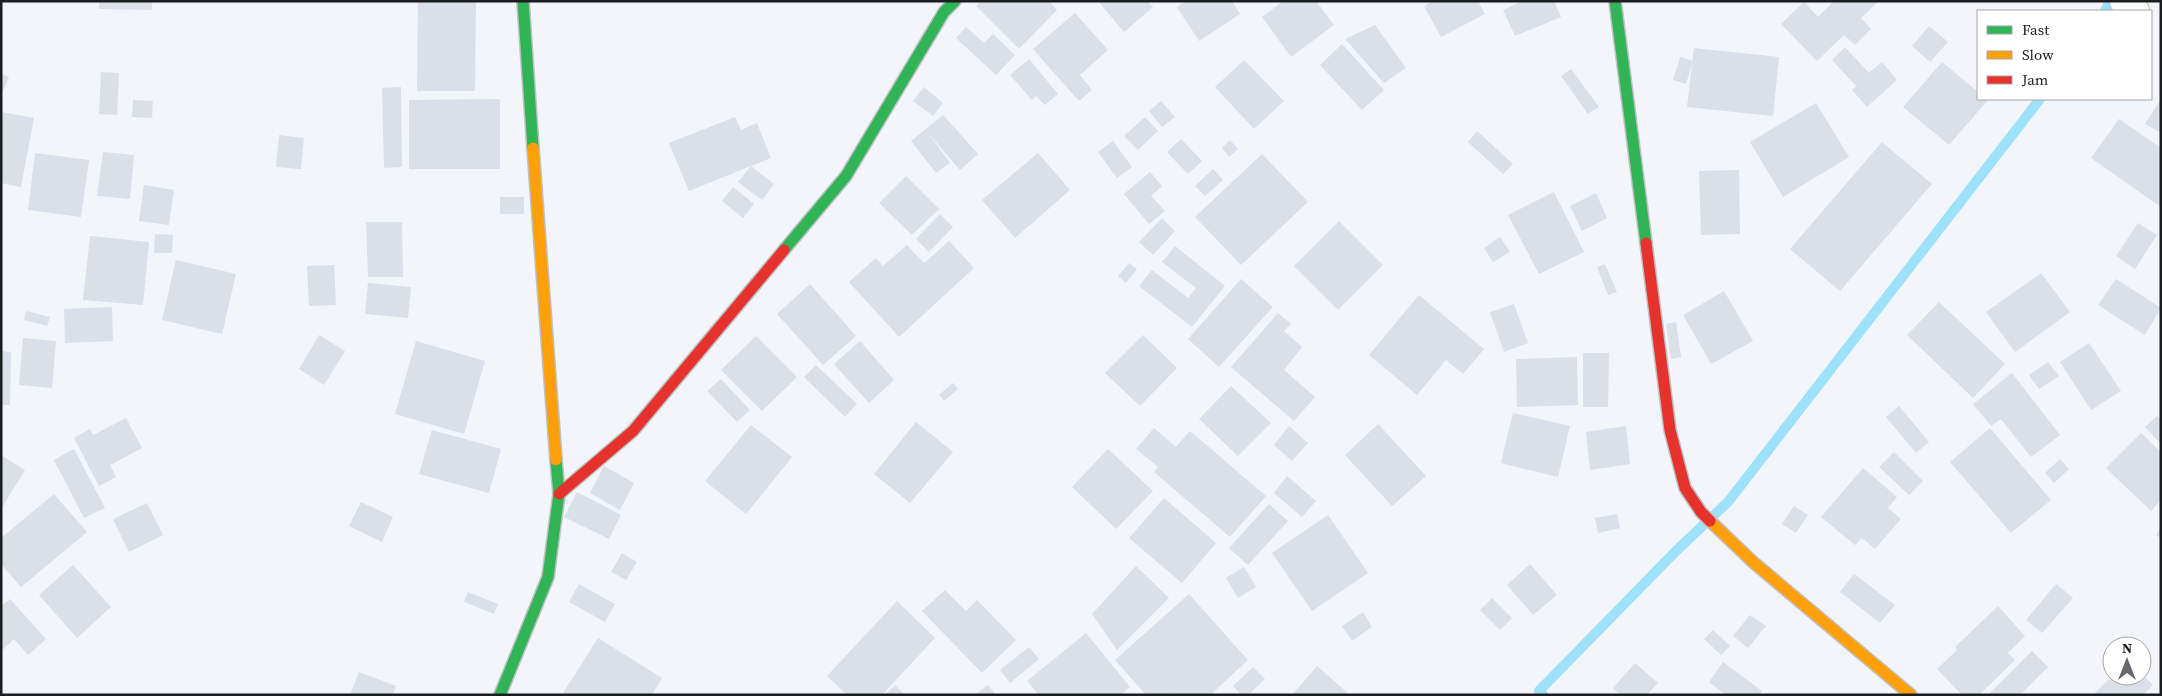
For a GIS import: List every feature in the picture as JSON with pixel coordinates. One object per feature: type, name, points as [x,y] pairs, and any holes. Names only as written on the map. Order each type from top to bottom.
[{"type":"street","points":[[500,695],[548,577],[559,494],[522,1]]},
{"type":"street","points":[[559,494],[633,431],[846,176],[944,12],[955,1]]},
{"type":"street","points":[[1615,1],[1670,430],[1685,488],[1702,512],[1737,547],[1911,695]]},
{"type":"building","points":[[99,1],[152,1],[152,10],[99,9]]},
{"type":"building","points":[[418,1],[476,1],[475,91],[417,91]]},
{"type":"building","points":[[981,1],[1049,1],[1057,10],[1019,49],[976,6]]},
{"type":"building","points":[[1098,1],[1148,1],[1153,7],[1124,32]]},
{"type":"building","points":[[1186,1],[1232,1],[1240,14],[1199,41],[1177,7]]},
{"type":"building","points":[[1283,1],[1316,1],[1334,25],[1291,57],[1262,17]]},
{"type":"building","points":[[1433,1],[1478,1],[1485,14],[1441,37],[1424,6]]},
{"type":"building","points":[[1523,1],[1554,1],[1561,17],[1515,36],[1503,10]]},
{"type":"building","points":[[1834,1],[1879,1],[1861,18],[1871,29],[1855,45],[1844,35],[1817,61],[1781,24],[1804,2],[1818,17]]},
{"type":"building","points":[[1075,13],[1108,50],[1080,75],[1092,90],[1079,101],[1033,49]]},
{"type":"building","points":[[1375,25],[1406,68],[1384,83],[1345,39]]},
{"type":"building","points":[[1929,26],[1948,42],[1930,62],[1912,46]]},
{"type":"building","points":[[966,27],[984,43],[993,34],[1015,55],[996,75],[956,38]]},
{"type":"building","points":[[1342,44],[1384,90],[1362,110],[1320,65]]},
{"type":"building","points":[[1845,47],[1869,73],[1882,62],[1897,80],[1867,107],[1852,90],[1856,86],[1832,60]]},
{"type":"building","points":[[1694,48],[1779,57],[1773,116],[1687,107]]},
{"type":"building","points":[[1680,57],[1693,61],[1686,84],[1673,80]]},
{"type":"building","points":[[1029,59],[1058,94],[1045,105],[1036,96],[1032,100],[1010,75]]},
{"type":"building","points":[[1244,60],[1284,101],[1254,129],[1215,87]]},
{"type":"building","points":[[1942,62],[1977,91],[1977,100],[1988,100],[1949,145],[1903,107]]},
{"type":"building","points":[[1571,69],[1599,107],[1588,114],[1561,76]]},
{"type":"building","points":[[101,72],[119,73],[117,115],[99,114]]},
{"type":"building","points":[[1,74],[9,77],[1,96]]},
{"type":"building","points":[[401,87],[402,167],[384,168],[382,88]]},
{"type":"building","points":[[924,87],[943,103],[933,116],[913,101]]},
{"type":"building","points":[[500,99],[500,169],[409,169],[409,100]]},
{"type":"building","points":[[2161,99],[2161,133],[2145,124]]},
{"type":"building","points":[[133,100],[153,101],[152,118],[132,117]]},
{"type":"building","points":[[1161,101],[1175,117],[1162,127],[1149,111]]},
{"type":"building","points":[[1816,103],[1849,157],[1783,197],[1750,142]]},
{"type":"building","points":[[1,112],[34,118],[21,187],[1,183]]},
{"type":"building","points":[[943,115],[978,154],[960,170],[928,133],[950,163],[936,173],[911,141]]},
{"type":"building","points":[[735,117],[741,130],[757,123],[771,158],[689,191],[669,143]]},
{"type":"building","points":[[1145,117],[1158,131],[1138,150],[1124,136]]},
{"type":"building","points":[[2119,119],[2161,148],[2161,207],[2091,158]]},
{"type":"building","points":[[1477,131],[1513,164],[1503,174],[1468,142]]},
{"type":"building","points":[[279,135],[304,138],[301,169],[276,167]]},
{"type":"building","points":[[1181,139],[1202,161],[1188,174],[1167,152]]},
{"type":"building","points":[[1230,140],[1238,149],[1229,157],[1222,148]]},
{"type":"building","points":[[1113,141],[1132,167],[1117,178],[1098,152]]},
{"type":"building","points":[[1882,142],[1932,184],[1840,291],[1790,249]]},
{"type":"building","points":[[103,152],[134,155],[130,199],[97,196]]},
{"type":"building","points":[[35,153],[89,160],[81,217],[28,210]]},
{"type":"building","points":[[1038,153],[1070,190],[1015,238],[982,200]]},
{"type":"building","points":[[1262,154],[1308,202],[1241,265],[1195,217]]},
{"type":"building","points":[[751,166],[774,184],[762,200],[738,182]]},
{"type":"building","points":[[1213,169],[1223,180],[1205,196],[1195,186]]},
{"type":"building","points":[[1739,170],[1740,234],[1701,235],[1699,171]]},
{"type":"building","points":[[1150,172],[1162,186],[1151,196],[1165,211],[1149,224],[1124,194]]},
{"type":"building","points":[[906,176],[939,209],[912,235],[879,203]]},
{"type":"building","points":[[144,185],[174,190],[169,225],[139,221]]},
{"type":"building","points":[[733,187],[754,204],[743,218],[722,201]]},
{"type":"building","points":[[1554,192],[1584,252],[1539,274],[1508,215]]},
{"type":"building","points":[[1596,193],[1607,218],[1582,231],[1570,206]]},
{"type":"building","points":[[500,197],[524,197],[524,214],[500,214]]},
{"type":"building","points":[[940,214],[953,227],[929,252],[916,239]]},
{"type":"building","points":[[1162,218],[1175,231],[1153,255],[1139,242]]},
{"type":"building","points":[[1339,221],[1383,265],[1338,310],[1294,266]]},
{"type":"building","points":[[366,222],[402,222],[403,277],[368,277]]},
{"type":"building","points":[[2138,223],[2157,235],[2135,269],[2116,256]]},
{"type":"building","points":[[155,234],[173,235],[172,253],[154,253]]},
{"type":"building","points":[[90,236],[149,242],[143,305],[83,300]]},
{"type":"building","points":[[1500,237],[1510,252],[1493,262],[1484,248]]},
{"type":"building","points":[[949,241],[974,268],[899,337],[849,282],[876,258],[883,266],[907,245],[924,263]]},
{"type":"building","points":[[1175,246],[1225,286],[1192,327],[1139,286],[1152,270],[1188,298],[1196,288],[1162,262]]},
{"type":"building","points":[[176,260],[236,274],[222,334],[162,320]]},
{"type":"building","points":[[1129,263],[1137,269],[1126,283],[1118,276]]},
{"type":"building","points":[[1605,264],[1617,292],[1608,295],[1597,267]]},
{"type":"building","points":[[334,265],[336,305],[309,306],[307,266]]},
{"type":"building","points":[[2041,273],[2070,312],[2015,352],[1986,312]]},
{"type":"building","points":[[1241,279],[1273,307],[1219,367],[1188,339]]},
{"type":"building","points":[[2116,279],[2161,308],[2145,335],[2098,305]]},
{"type":"building","points":[[368,283],[411,287],[408,318],[365,314]]},
{"type":"building","points":[[810,284],[856,336],[823,365],[777,314]]},
{"type":"building","points":[[1724,291],[1753,341],[1711,364],[1683,315]]},
{"type":"building","points":[[1419,295],[1484,349],[1463,374],[1446,360],[1417,395],[1369,355]]},
{"type":"building","points":[[1939,302],[2005,364],[1973,398],[1907,335]]},
{"type":"building","points":[[1514,304],[1528,343],[1504,352],[1490,312]]},
{"type":"building","points":[[112,307],[113,341],[65,343],[64,309]]},
{"type":"building","points":[[26,311],[50,317],[47,326],[24,320]]},
{"type":"building","points":[[1278,313],[1291,324],[1284,331],[1302,347],[1284,370],[1315,397],[1294,421],[1231,367]]},
{"type":"building","points":[[1676,322],[1681,357],[1671,359],[1666,324]]},
{"type":"building","points":[[319,335],[345,351],[324,385],[299,369]]},
{"type":"building","points":[[1143,335],[1177,368],[1140,406],[1105,373]]},
{"type":"building","points":[[756,336],[797,377],[762,411],[721,370]]},
{"type":"building","points":[[23,338],[56,341],[52,388],[19,385]]},
{"type":"building","points":[[416,341],[485,361],[464,434],[395,414]]},
{"type":"building","points":[[860,341],[894,380],[869,403],[834,364]]},
{"type":"building","points":[[2089,343],[2121,391],[2091,410],[2060,362]]},
{"type":"building","points":[[1,351],[11,352],[10,405],[1,405]]},
{"type":"building","points":[[1583,353],[1609,353],[1608,407],[1583,407]]},
{"type":"building","points":[[1577,357],[1578,405],[1517,407],[1516,359]]},
{"type":"building","points":[[2048,362],[2059,376],[2039,389],[2029,375]]},
{"type":"building","points":[[816,365],[857,404],[845,417],[804,377]]},
{"type":"building","points":[[2012,373],[2060,435],[2031,457],[2001,419],[1991,426],[1973,404]]},
{"type":"building","points":[[721,379],[750,410],[737,422],[707,391]]},
{"type":"building","points":[[953,383],[958,389],[944,401],[939,395]]},
{"type":"building","points":[[1231,386],[1271,423],[1238,456],[1199,419]]},
{"type":"building","points":[[1899,406],[1929,442],[1916,453],[1886,417]]},
{"type":"building","points":[[1513,413],[1570,426],[1558,477],[1501,463]]},
{"type":"building","points":[[2157,416],[2161,420],[2161,444],[2145,427]]},
{"type":"building","points":[[126,418],[142,448],[110,465],[116,477],[99,486],[74,438],[90,429],[93,435]]},
{"type":"building","points":[[916,422],[953,452],[910,503],[874,474]]},
{"type":"building","points":[[1378,424],[1426,476],[1392,506],[1345,455]]},
{"type":"building","points":[[751,425],[792,457],[746,514],[705,481]]},
{"type":"building","points":[[1289,426],[1308,443],[1292,461],[1274,445]]},
{"type":"building","points":[[1626,426],[1630,464],[1590,470],[1586,432]]},
{"type":"building","points":[[1154,428],[1176,447],[1190,431],[1266,496],[1230,537],[1154,472],[1158,467],[1136,449]]},
{"type":"building","points":[[1990,428],[2051,500],[2011,533],[1950,462]]},
{"type":"building","points":[[432,430],[501,449],[489,493],[419,474]]},
{"type":"building","points":[[2141,433],[2161,452],[2161,500],[2151,511],[2106,468]]},
{"type":"building","points":[[74,449],[105,508],[84,518],[54,460]]},
{"type":"building","points":[[1108,449],[1153,491],[1116,529],[1072,487]]},
{"type":"building","points":[[1894,452],[1923,481],[1909,495],[1879,467]]},
{"type":"building","points":[[1,455],[25,470],[1,509]]},
{"type":"building","points":[[2060,459],[2069,469],[2054,483],[2045,473]]},
{"type":"building","points":[[604,466],[634,483],[620,510],[590,493]]},
{"type":"building","points":[[1863,468],[1897,497],[1888,508],[1901,519],[1875,549],[1862,538],[1855,545],[1821,517]]},
{"type":"building","points":[[1287,476],[1316,501],[1302,517],[1274,493]]},
{"type":"building","points":[[577,492],[621,515],[609,539],[564,517]]},
{"type":"building","points":[[54,494],[87,532],[21,587],[1,564],[1,538]]},
{"type":"building","points":[[1164,498],[1216,543],[1182,583],[1129,538]]},
{"type":"building","points":[[361,502],[393,517],[382,542],[349,526]]},
{"type":"building","points":[[147,503],[163,535],[129,552],[113,519]]},
{"type":"building","points":[[1269,504],[1288,521],[1248,565],[1229,548]]},
{"type":"building","points":[[1794,506],[1808,515],[1796,533],[1782,524]]},
{"type":"building","points":[[1617,514],[1620,528],[1598,533],[1595,518]]},
{"type":"building","points":[[1328,515],[1368,573],[1312,611],[1272,553]]},
{"type":"building","points":[[2161,527],[2161,538],[2156,535]]},
{"type":"building","points":[[622,553],[637,562],[626,580],[611,572]]},
{"type":"building","points":[[1530,564],[1557,595],[1533,615],[1507,585]]},
{"type":"building","points":[[73,565],[111,607],[77,638],[39,595]]},
{"type":"building","points":[[1136,566],[1169,598],[1117,650],[1092,614]]},
{"type":"building","points":[[1244,567],[1256,587],[1238,598],[1226,578]]},
{"type":"building","points":[[1854,574],[1895,605],[1880,623],[1840,592]]},
{"type":"building","points":[[579,584],[615,604],[605,622],[569,602]]},
{"type":"building","points":[[2056,584],[2073,598],[2042,633],[2026,620]]},
{"type":"building","points":[[945,590],[966,611],[977,600],[1016,640],[982,673],[922,611]]},
{"type":"building","points":[[468,592],[498,604],[494,614],[464,602]]},
{"type":"building","points":[[1189,594],[1248,660],[1210,695],[1175,695],[1173,693],[1170,695],[1146,695],[1115,660]]},
{"type":"building","points":[[1492,598],[1512,618],[1500,630],[1480,610]]},
{"type":"building","points":[[10,599],[46,639],[28,655],[14,639],[1,651],[1,606]]},
{"type":"building","points":[[897,601],[935,638],[882,695],[847,695],[827,676]]},
{"type":"building","points":[[1998,606],[2025,636],[2008,653],[2015,660],[1979,695],[1962,695],[1937,669],[1957,650],[1955,647]]},
{"type":"building","points":[[1363,612],[1372,627],[1352,641],[1342,626]]},
{"type":"building","points":[[1750,615],[1766,626],[1748,648],[1733,636]]},
{"type":"building","points":[[1713,630],[1730,646],[1721,655],[1704,639]]},
{"type":"building","points":[[1086,633],[1130,687],[1121,695],[1039,695],[1027,681]]},
{"type":"building","points":[[598,638],[662,678],[652,695],[567,695],[563,693]]},
{"type":"building","points":[[1029,647],[1039,659],[1010,683],[1000,670]]},
{"type":"building","points":[[2032,651],[2048,667],[2020,695],[1988,695]]},
{"type":"building","points":[[1723,662],[1762,691],[1759,695],[1726,695],[1709,682]]},
{"type":"building","points":[[1635,663],[1658,683],[1647,695],[1620,695],[1613,688]]},
{"type":"building","points":[[1317,666],[1350,695],[1292,695]]},
{"type":"building","points":[[1253,667],[1265,679],[1248,695],[1241,695],[1233,686]]},
{"type":"building","points":[[359,672],[396,686],[393,695],[350,695]]},
{"type":"building","points":[[895,685],[905,695],[885,695]]},
{"type":"building","points":[[988,685],[996,695],[975,695]]},
{"type":"building","points":[[2102,686],[2152,686],[2143,695],[2093,695]]},
{"type":"waterway","points":[[2106,10],[2110,1]]},
{"type":"waterway","points":[[1543,695],[1539,691],[1677,550],[1728,502],[2039,100]]},
{"type":"traffic: fast","points":[[523,1],[533,148]]},
{"type":"traffic: fast","points":[[784,250],[846,176],[944,12],[955,1]]},
{"type":"traffic: fast","points":[[1615,1],[1646,243]]},
{"type":"traffic: fast","points":[[500,695],[548,577],[559,494],[556,460]]},
{"type":"traffic: slow","points":[[533,148],[556,460]]},
{"type":"traffic: slow","points":[[1710,521],[1753,562],[1911,695]]},
{"type":"traffic: jam","points":[[1646,243],[1670,430],[1685,488],[1701,512],[1710,521]]},
{"type":"traffic: jam","points":[[559,494],[633,431],[784,250]]}]
